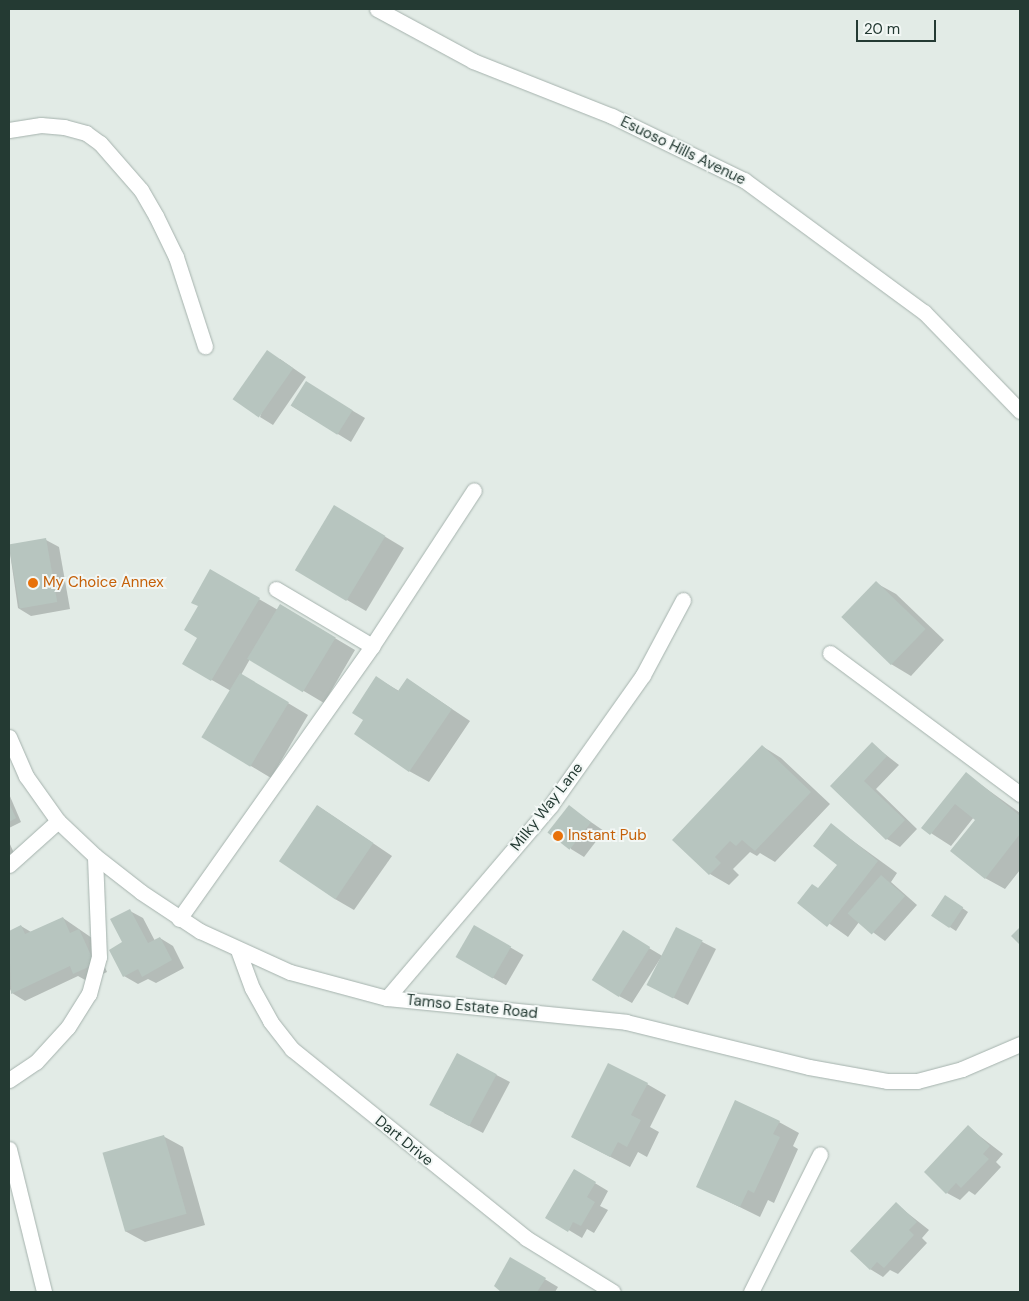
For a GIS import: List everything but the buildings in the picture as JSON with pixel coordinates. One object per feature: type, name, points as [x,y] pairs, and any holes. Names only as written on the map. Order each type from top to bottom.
[{"type":"street","name":"Esuoso Hills Avenue","points":[[377,9],[473,61],[612,116],[744,180],[924,312],[1020,411]]},
{"type":"street","points":[[9,130],[40,125],[64,127],[86,133],[100,143],[142,190],[156,216],[176,257],[204,346]]},
{"type":"street","points":[[179,919],[372,646],[474,490]]},
{"type":"street","points":[[276,589],[372,646]]},
{"type":"street","name":"Milky Way Lane","points":[[387,998],[551,805],[642,675],[683,600]]},
{"type":"street","points":[[830,652],[1020,794]]},
{"type":"street","name":"Tamso Estate Road","points":[[9,737],[26,776],[58,821],[95,856],[179,919],[238,950],[290,972],[387,998],[626,1022],[817,1069],[887,1081],[917,1081],[962,1069],[1020,1044]]},
{"type":"street","points":[[9,865],[58,821]]},
{"type":"street","points":[[9,1080],[36,1062],[68,1026],[89,994],[99,957],[95,856]]},
{"type":"street","name":"Dart Drive","points":[[238,950],[252,988],[270,1021],[292,1049],[526,1238],[613,1292]]},
{"type":"street","points":[[9,1150],[44,1292]]},
{"type":"street","points":[[751,1292],[820,1154]]},
{"type":"place","name":"My Choice Annex","points":[[33,583]]},
{"type":"place","name":"Instant Pub","points":[[558,836]]}]
